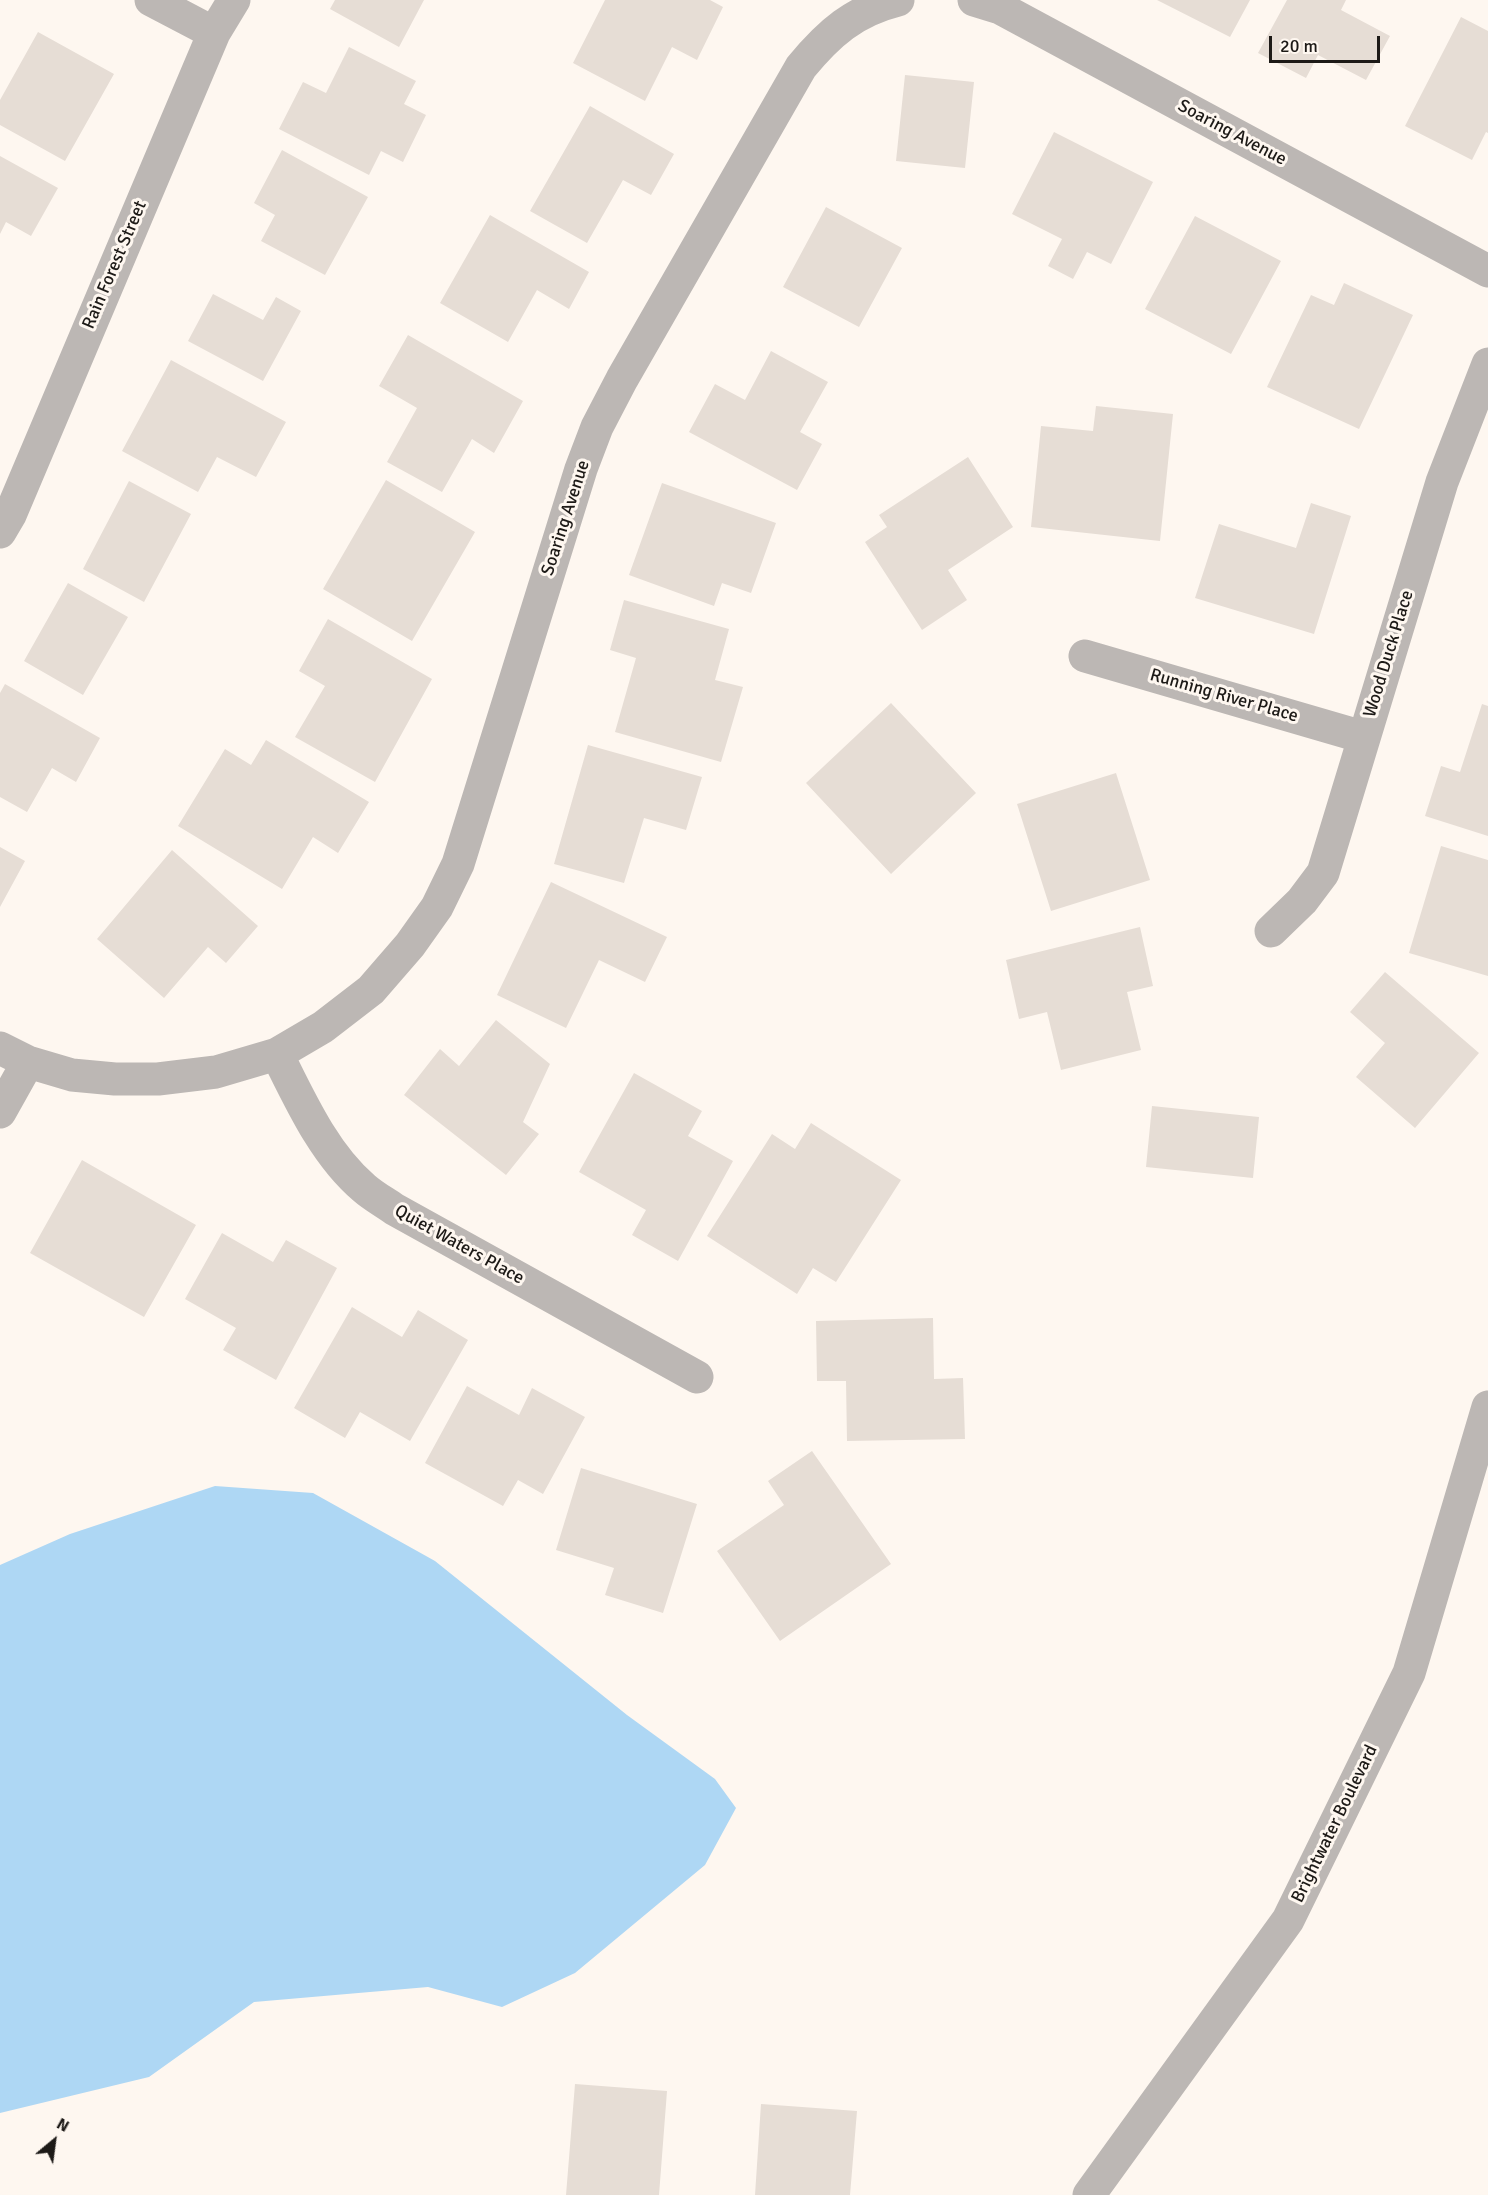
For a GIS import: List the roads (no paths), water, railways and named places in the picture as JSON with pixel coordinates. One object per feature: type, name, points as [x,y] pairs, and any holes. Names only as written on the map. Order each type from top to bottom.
[{"type":"street","points":[[151,0],[214,33]]},
{"type":"street","name":"Rain Forest Street","points":[[3,519],[214,33],[234,0]]},
{"type":"street","name":"Soaring Avenue","points":[[14,1055],[72,1075],[158,1079],[216,1072],[277,1054],[323,1027],[371,990],[410,945],[437,907],[458,864],[578,480],[597,427],[628,368],[801,67],[817,47],[846,22],[874,6],[897,0]]},
{"type":"street","name":"Soaring Avenue","points":[[974,0],[1000,8],[1488,271]]},
{"type":"street","name":"Wood Duck Place","points":[[1271,931],[1302,901],[1323,873],[1442,482],[1488,364]]},
{"type":"street","name":"Running River Place","points":[[1085,656],[1363,737]]},
{"type":"street","name":"Quiet Waters Place","points":[[277,1054],[300,1100],[334,1155],[363,1187],[394,1209],[697,1377]]},
{"type":"street","points":[[0,1112],[14,1055]]},
{"type":"street","name":"Brightwater Boulevard","points":[[1089,2195],[1288,1920],[1409,1673],[1488,1407]]},
{"type":"water","points":[[215,1486],[313,1493],[435,1561],[627,1715],[715,1779],[736,1808],[705,1865],[575,1973],[502,2007],[428,1987],[254,2002],[149,2077],[0,2113],[0,1565],[70,1534]]}]
